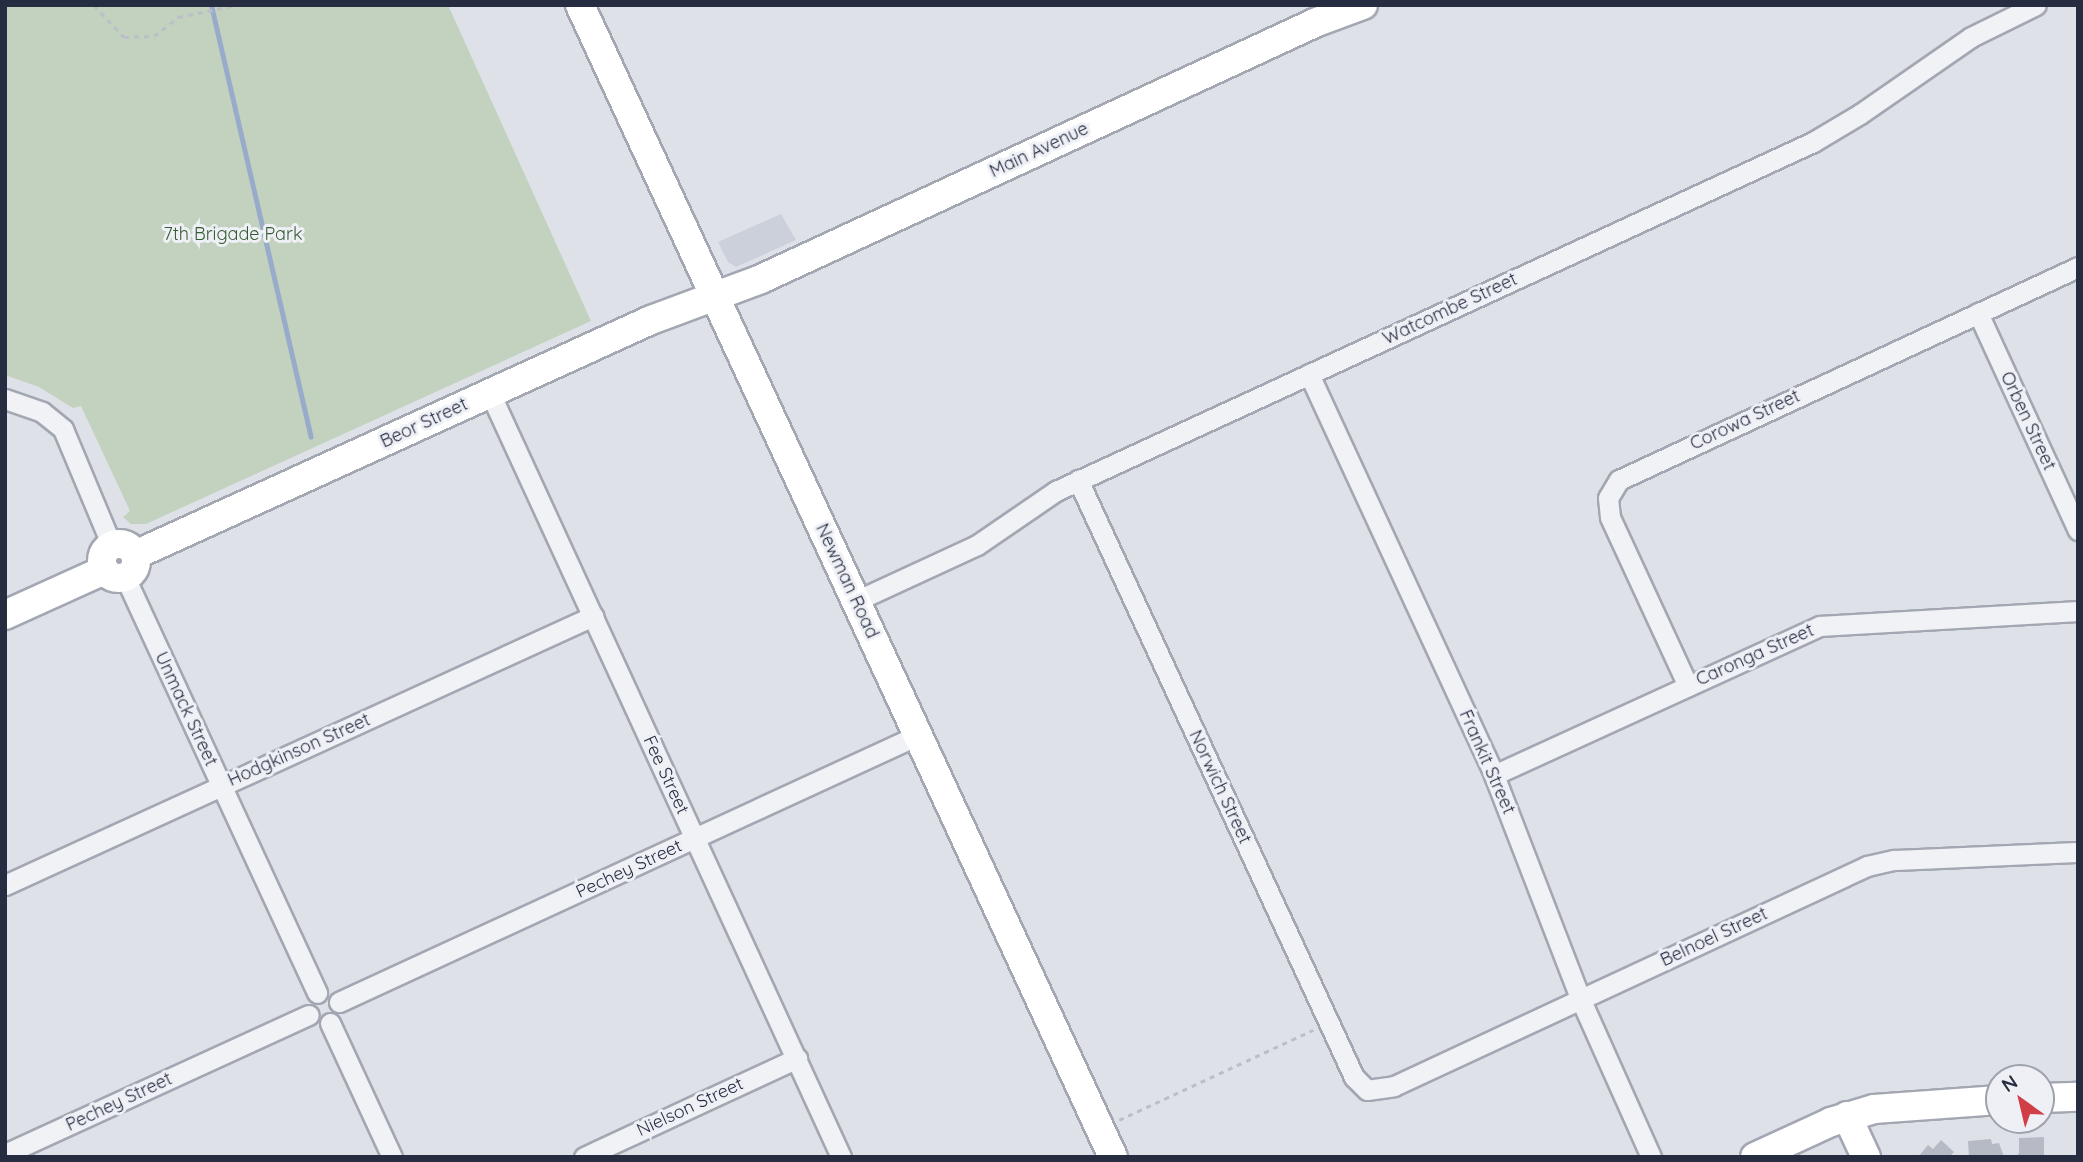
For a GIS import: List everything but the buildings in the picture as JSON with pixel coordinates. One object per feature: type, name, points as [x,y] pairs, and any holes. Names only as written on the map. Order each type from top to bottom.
[{"type":"main road","name":"Newman Road","points":[[580,5],[1113,1157]]},
{"type":"main road","name":"Main Avenue","points":[[714,296],[761,279],[1317,22],[1363,5]]},
{"type":"main road","name":"Beor Street","points":[[5,615],[651,320],[714,296]]},
{"type":"main road","points":[[2055,1098],[2078,1097]]},
{"type":"main road","points":[[1755,1157],[1847,1116],[1896,1106],[1985,1101]]},
{"type":"main road","points":[[1847,1116],[1866,1157]]},
{"type":"street","name":"Watcombe Street","points":[[856,601],[977,545],[1036,503],[1078,480],[1813,142],[1860,114],[1971,37],[2036,5]]},
{"type":"street","name":"Corowa Street","points":[[1688,686],[1611,517],[1608,498],[1619,480],[2078,267]]},
{"type":"street","name":"Orben Street","points":[[1978,313],[2078,530]]},
{"type":"street","name":"Frankit Street","points":[[1309,374],[1494,775],[1580,998],[1651,1157]]},
{"type":"street","name":"Fee Street","points":[[491,393],[841,1157]]},
{"type":"street","name":"Unmack Street","points":[[5,399],[42,412],[63,429],[119,562],[317,993]]},
{"type":"street","name":"Norwich Street","points":[[1078,480],[1354,1077],[1367,1090]]},
{"type":"street","name":"Caronga Street","points":[[1494,775],[1820,626],[2078,611]]},
{"type":"street","name":"Hodgkinson Street","points":[[5,885],[593,616]]},
{"type":"street","name":"Pechey Street","points":[[339,1002],[918,735]]},
{"type":"street","name":"Belnoel Street","points":[[1367,1090],[1394,1086],[1580,998],[1881,862],[2078,852]]},
{"type":"street","points":[[317,993],[333,993],[339,1002],[338,1016],[330,1023],[320,1024],[309,1015],[307,1004],[317,993]]},
{"type":"street","name":"Pechey Street","points":[[5,1154],[309,1015]]},
{"type":"street","points":[[330,1023],[392,1157]]},
{"type":"street","name":"Nielson Street","points":[[584,1157],[797,1058]]},
{"type":"path","points":[[94,5],[124,37],[154,36],[178,17],[237,5]]},
{"type":"path","points":[[1100,1128],[1329,1023]]},
{"type":"shaded area","points":[[781,214],[796,240],[736,267],[728,262],[718,242]]},
{"type":"green space","name":"7th Brigade Park","points":[[5,5],[448,5],[591,321],[146,524],[131,524],[123,517],[130,511],[81,406],[73,408],[39,387],[5,375]]},
{"type":"waterway","points":[[211,5],[311,437]]}]
